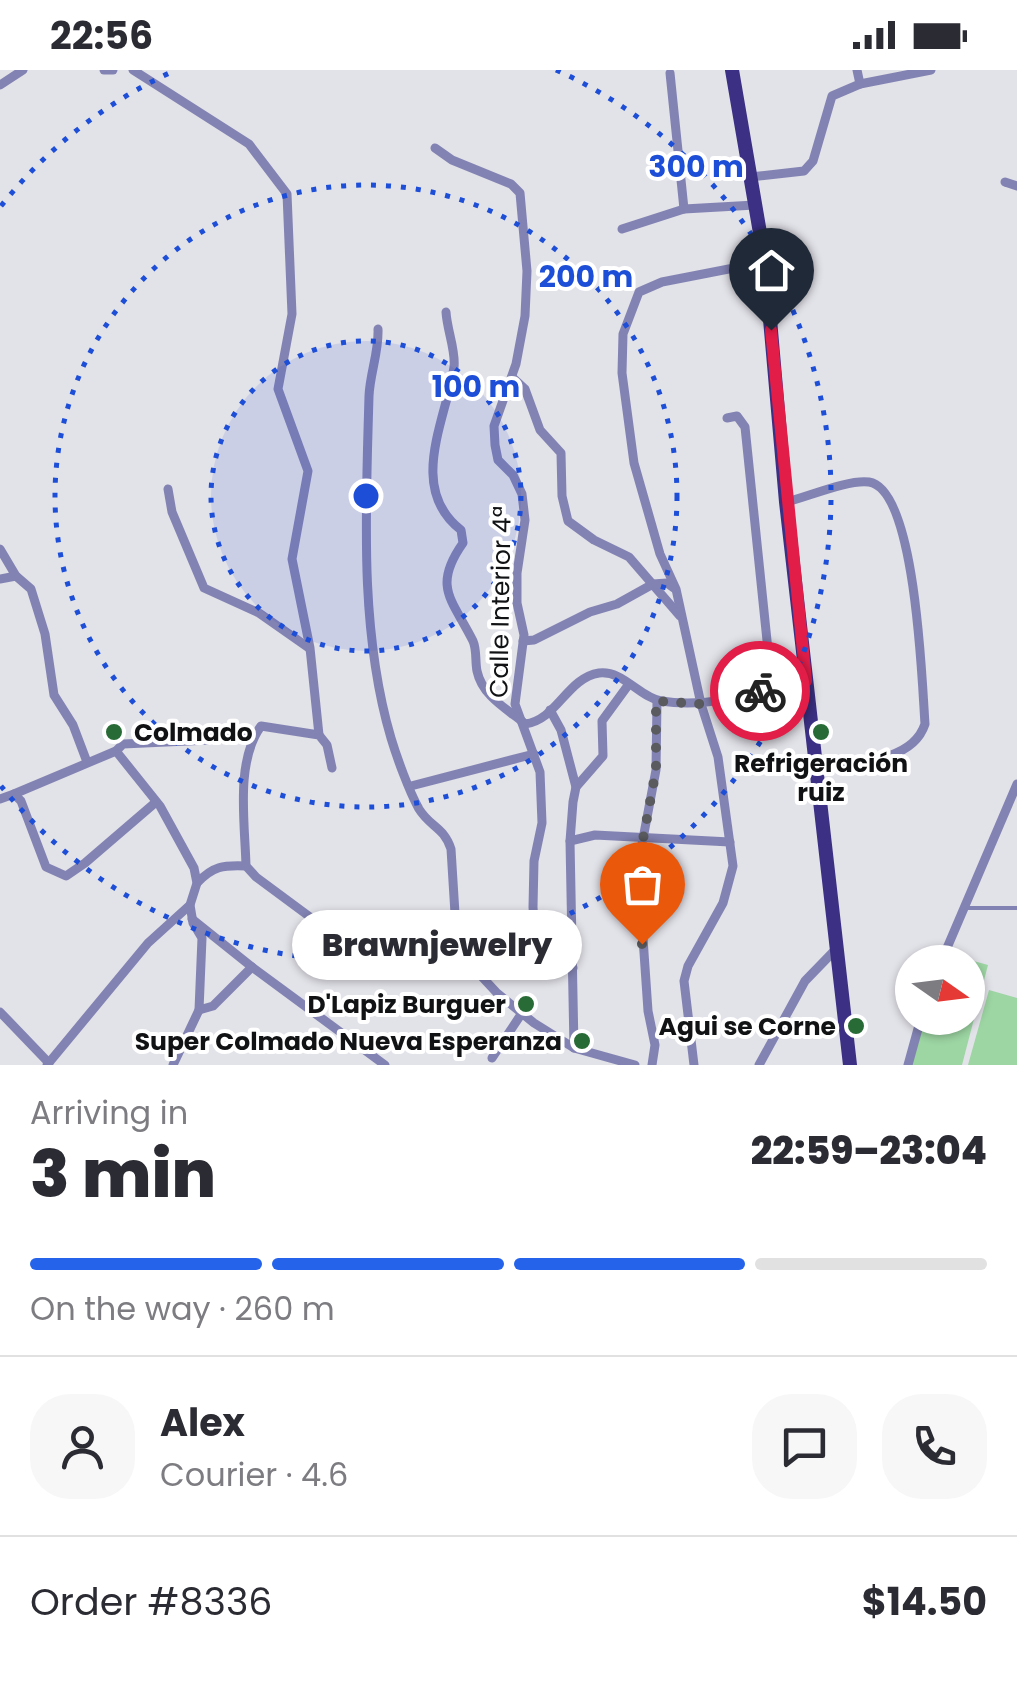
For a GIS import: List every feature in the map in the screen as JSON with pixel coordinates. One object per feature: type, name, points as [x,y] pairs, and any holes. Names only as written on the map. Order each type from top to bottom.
[{"type":"main road","points":[[732,70],[765,262],[786,502],[850,1065]]},
{"type":"street","points":[[0,82],[2,70]]},
{"type":"street","points":[[0,82],[23,70]]},
{"type":"street","points":[[104,70],[113,70]]},
{"type":"street","points":[[133,70],[249,144],[287,194],[292,314],[278,389],[308,471],[292,559],[310,648],[319,735],[332,768]]},
{"type":"street","points":[[857,70],[860,84]]},
{"type":"street","points":[[750,177],[804,171],[814,161],[832,96],[860,84],[931,70]]},
{"type":"street","points":[[670,73],[684,209]]},
{"type":"street","name":"Calle Interior 4ª","points":[[435,148],[452,160],[511,184],[520,193],[528,271],[525,316],[512,376],[494,426],[495,445],[498,460],[513,475],[522,494],[525,520],[517,573],[524,641],[515,704],[540,772],[542,824],[534,861],[536,956],[543,966],[573,968]]},
{"type":"street","points":[[1005,182],[1017,186]]},
{"type":"street","points":[[622,229],[684,209],[755,205]]},
{"type":"street","points":[[694,1065],[684,981],[688,966],[724,904],[733,866],[718,757],[701,704],[676,590],[664,566],[638,481],[622,373],[623,334],[638,292],[662,282],[765,262]]},
{"type":"street","points":[[446,312],[454,364],[434,438],[433,479],[438,500],[450,521],[461,530],[463,543],[450,562],[445,586],[456,614],[475,644],[477,672],[485,691],[525,724],[544,718],[578,682],[594,674],[608,672],[656,701],[701,704],[806,681]]},
{"type":"street","points":[[378,329],[368,442],[372,633],[392,741],[419,808],[446,832],[451,849],[458,962]]},
{"type":"street","points":[[512,376],[525,389],[540,430],[561,453],[562,496],[568,521],[594,540],[629,557],[681,618]]},
{"type":"street","points":[[727,418],[738,416],[745,427],[772,689]]},
{"type":"street","points":[[786,502],[857,483],[870,482],[882,487],[897,514],[918,608],[925,724],[920,738],[910,748],[879,758],[816,767]]},
{"type":"street","points":[[168,489],[172,512],[204,588],[259,613],[310,648]]},
{"type":"street","points":[[0,550],[16,576],[32,589],[45,634],[54,694],[87,762]]},
{"type":"street","points":[[0,579],[16,576]]},
{"type":"street","points":[[524,641],[617,604],[653,584],[667,583],[676,590]]},
{"type":"street","points":[[576,787],[600,762],[602,722],[629,684]]},
{"type":"street","points":[[652,1065],[655,1045],[648,1012],[638,866],[656,770],[656,701]]},
{"type":"street","points":[[550,710],[561,730],[576,787],[570,841],[574,1048]]},
{"type":"street","points":[[319,735],[261,726],[252,738],[245,782],[246,866],[256,877],[333,934],[371,951],[471,965],[497,993],[574,1048],[606,1061],[634,1065]]},
{"type":"street","points":[[0,799],[129,743],[252,738]]},
{"type":"street","points":[[116,751],[156,802],[194,868],[198,883]]},
{"type":"street","points":[[411,786],[534,754]]},
{"type":"street","points":[[948,945],[1017,784]]},
{"type":"street","points":[[14,794],[21,801],[46,867],[66,876],[156,802]]},
{"type":"street","points":[[570,841],[595,835],[730,842]]},
{"type":"street","points":[[0,1012],[48,1064],[148,943],[190,905],[198,883],[210,870],[220,865],[246,866]]},
{"type":"street","points":[[173,1065],[200,1010],[202,938],[190,905]]},
{"type":"street","points":[[192,918],[252,968],[385,1065]]},
{"type":"street","points":[[760,1065],[806,982],[836,948]]},
{"type":"street","points":[[200,1010],[213,1006],[252,968]]},
{"type":"street","points":[[492,1058],[522,1013]]},
{"type":"street","points":[[908,1065],[916,1035]]},
{"type":"lane","points":[[963,908],[1017,908]]},
{"type":"green space","points":[[989,990],[1017,998],[1017,1065],[968,1065],[976,1035],[985,1035]]},
{"type":"green space","points":[[916,1035],[970,1035],[962,1065],[908,1065]]},
{"type":"way so far","points":[[642,944],[638,866],[656,770],[656,701],[701,704],[760,691]]},
{"type":"place","name":"Colmado","points":[[114,732]]},
{"type":"place","name":"Refrigeración ruiz","points":[[821,732]]},
{"type":"place","name":"Brawnjewelry","points":[[642,944]]},
{"type":"place","name":"D'Lapiz Burguer","points":[[526,1004]]},
{"type":"place","name":"Agui se Corne","points":[[856,1026]]},
{"type":"place","name":"Super Colmado Nueva Esperanza","points":[[582,1041]]},
{"type":"route","points":[[760,691],[806,681],[771,330]]}]
